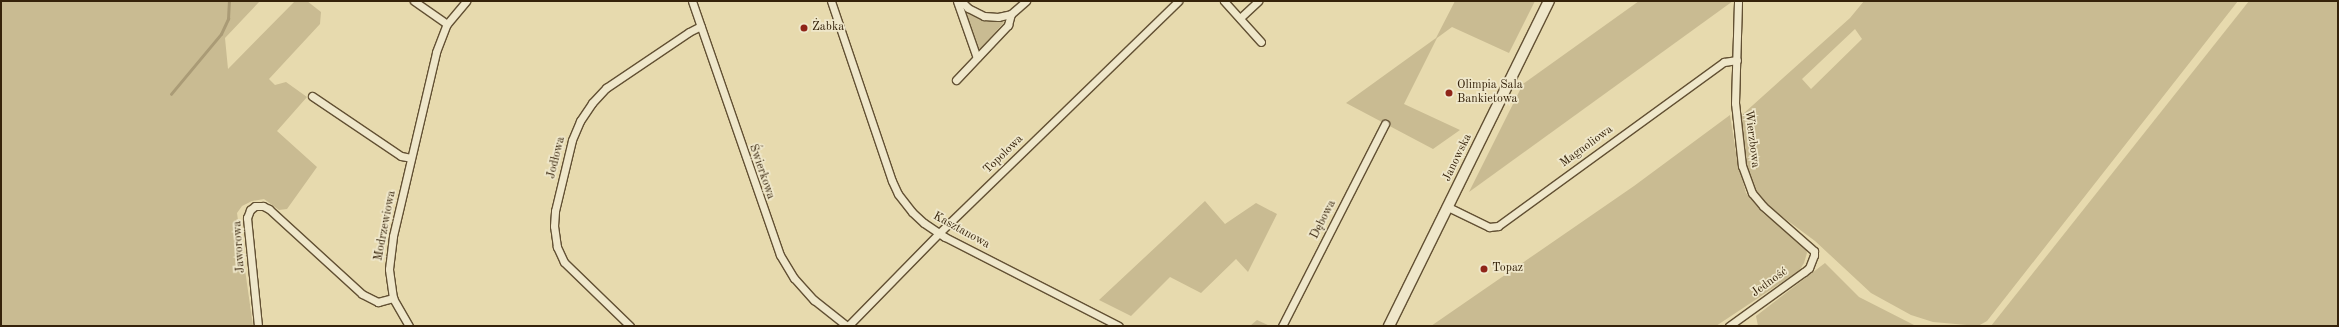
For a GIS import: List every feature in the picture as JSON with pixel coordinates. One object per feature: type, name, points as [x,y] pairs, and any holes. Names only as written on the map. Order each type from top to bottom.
[{"type":"main road","name":"Janowska","points":[[1389,326],[1549,1]]},
{"type":"street","points":[[414,1],[447,24]]},
{"type":"street","name":"Modrzewiowa","points":[[409,326],[393,298],[389,269],[393,236],[436,52],[447,24],[466,1]]},
{"type":"street","name":"Świerkowa","points":[[692,1],[780,255],[794,278],[814,300],[848,326]]},
{"type":"street","name":"Kasztanowa","points":[[831,1],[892,180],[898,194],[912,212],[939,233],[1119,326]]},
{"type":"street","points":[[958,1],[977,58]]},
{"type":"street","points":[[961,1],[968,8],[984,16],[998,17],[1011,14],[1026,1]]},
{"type":"street","name":"Topolowa","points":[[848,326],[939,233],[1178,1]]},
{"type":"street","points":[[1224,1],[1261,42]]},
{"type":"street","points":[[1240,18],[1258,1]]},
{"type":"street","name":"Wierzbowa","points":[[1738,1],[1736,116],[1742,166],[1747,183],[1752,193],[1763,206],[1814,251]]},
{"type":"street","points":[[956,80],[1008,25],[1011,14]]},
{"type":"street","name":"Jodłowa","points":[[630,326],[564,262],[557,247],[554,226],[557,204],[572,140],[580,121],[592,103],[606,88],[689,32],[701,26]]},
{"type":"street","name":"Magnoliowa","points":[[1448,207],[1488,227],[1498,226],[1724,62],[1737,60]]},
{"type":"street","points":[[312,96],[401,156],[411,158]]},
{"type":"street","name":"Dębowa","points":[[1282,326],[1385,124]]},
{"type":"street","name":"Jaworowa","points":[[258,326],[247,218],[250,210],[255,206],[263,206],[269,209],[362,294],[373,301],[385,301],[393,298]]},
{"type":"street","name":"Jedność","points":[[1729,326],[1804,272],[1810,265],[1814,251]]},
{"type":"shaded area","points":[[1,1],[260,1],[225,38],[228,69],[295,1],[307,1],[321,12],[320,24],[269,79],[275,85],[286,82],[307,97],[277,131],[317,167],[287,209],[279,210],[264,199],[252,201],[242,206],[237,213],[253,326],[1,326]]},
{"type":"shaded area","points":[[1455,1],[1535,1],[1509,53],[1452,27],[1437,38],[1404,104],[1460,130],[1433,149],[1346,103],[1436,38]]},
{"type":"shaded area","points":[[1639,1],[1733,1],[1469,192],[1523,84]]},
{"type":"shaded area","points":[[1864,1],[2238,1],[1987,321],[1978,326],[1933,322],[1911,315],[1871,293],[1815,241],[1760,198],[1746,172],[1741,122],[1743,114],[1850,18]],"holes":[[[1855,29],[1862,39],[1811,89],[1802,79]]]},
{"type":"shaded area","points":[[2249,1],[2338,1],[2338,326],[1991,326]]},
{"type":"shaded area","points":[[967,13],[988,21],[1004,22],[979,51],[966,15]]},
{"type":"shaded area","points":[[1730,115],[1737,159],[1746,193],[1764,214],[1804,244],[1807,253],[1804,263],[1799,271],[1716,326],[1431,326],[1634,186]]},
{"type":"shaded area","points":[[1205,201],[1225,224],[1256,203],[1277,214],[1248,272],[1236,259],[1201,293],[1170,277],[1131,316],[1099,300]]},
{"type":"shaded area","points":[[1825,263],[1859,297],[1914,325],[1923,326],[1758,326],[1756,316]]},
{"type":"shaded area","points":[[1257,320],[1270,326],[1250,326]]},
{"type":"waterway","points":[[171,94],[221,34],[228,19],[229,1]]},
{"type":"place","name":"Żabka","points":[[804,28]]},
{"type":"place","name":"Olimpia Sala Bankietowa","points":[[1449,93]]},
{"type":"place","name":"Topaz","points":[[1484,269]]}]
